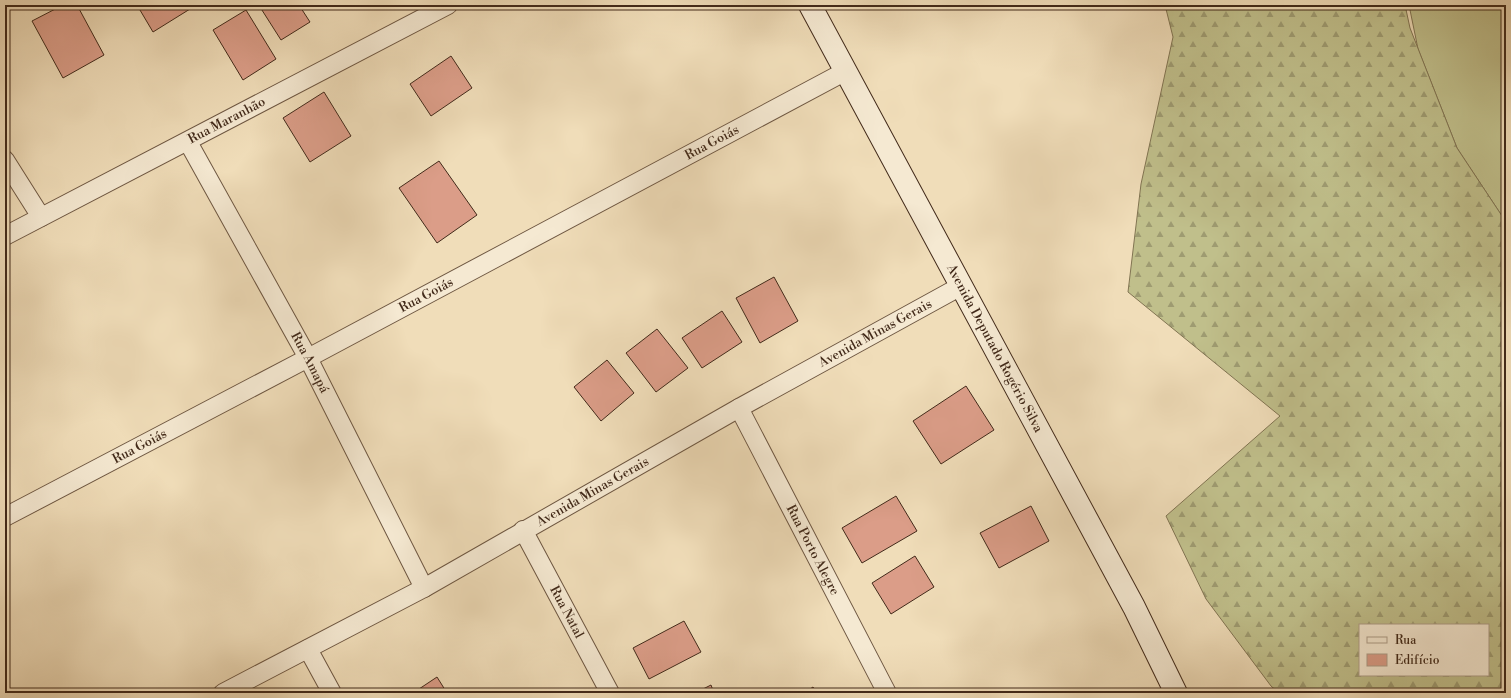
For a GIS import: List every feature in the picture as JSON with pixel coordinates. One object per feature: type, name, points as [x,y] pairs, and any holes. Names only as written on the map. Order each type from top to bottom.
[{"type":"main road","name":"Avenida Deputado Rogério Silva","points":[[810,5],[1134,607],[1176,693]]},
{"type":"street","name":"Rua Maranhão","points":[[5,236],[188,142],[448,5]]},
{"type":"street","name":"Rua Goiás","points":[[5,517],[308,358],[846,71]]},
{"type":"street","name":"Rua Amapá","points":[[188,142],[308,358],[424,588]]},
{"type":"street","points":[[5,160],[41,217]]},
{"type":"street","name":"Avenida Minas Gerais","points":[[223,693],[424,588],[523,530],[739,408],[961,286]]},
{"type":"street","name":"Rua Porto Alegre","points":[[739,408],[887,693]]},
{"type":"street","name":"Rua Natal","points":[[523,530],[610,693]]},
{"type":"street","points":[[308,649],[332,693]]},
{"type":"green space","points":[[1165,5],[1405,5],[1410,28],[1457,148],[1506,222],[1506,693],[1279,693],[1271,686],[1206,599],[1166,516],[1280,416],[1128,292],[1141,184],[1173,37]]},
{"type":"green space","points":[[1409,5],[1506,5],[1506,222],[1457,148],[1418,49]]},
{"type":"building","points":[[63,5],[77,5],[104,55],[63,78],[32,21]]},
{"type":"building","points":[[137,5],[188,5],[190,9],[153,32]]},
{"type":"building","points":[[263,5],[299,5],[310,22],[281,40],[260,7]]},
{"type":"building","points":[[246,10],[276,59],[243,80],[213,30]]},
{"type":"building","points":[[451,56],[472,88],[431,116],[410,84]]},
{"type":"building","points":[[324,92],[351,136],[310,162],[283,118]]},
{"type":"building","points":[[439,161],[477,215],[437,243],[399,188]]},
{"type":"building","points":[[774,277],[798,321],[760,343],[736,298]]},
{"type":"building","points":[[722,311],[742,342],[702,368],[682,338]]},
{"type":"building","points":[[657,329],[688,368],[656,392],[626,353]]},
{"type":"building","points":[[607,360],[634,393],[601,421],[574,387]]},
{"type":"building","points":[[966,386],[994,430],[941,464],[913,421]]},
{"type":"building","points":[[896,496],[917,531],[862,563],[842,528]]},
{"type":"building","points":[[1031,506],[1049,541],[999,568],[980,533]]},
{"type":"building","points":[[915,556],[934,587],[891,614],[872,583]]},
{"type":"building","points":[[684,621],[701,652],[649,679],[633,648]]},
{"type":"building","points":[[437,677],[447,693],[413,693]]},
{"type":"building","points":[[711,685],[714,693],[695,693]]},
{"type":"building","points":[[813,687],[817,693],[804,693]]}]
